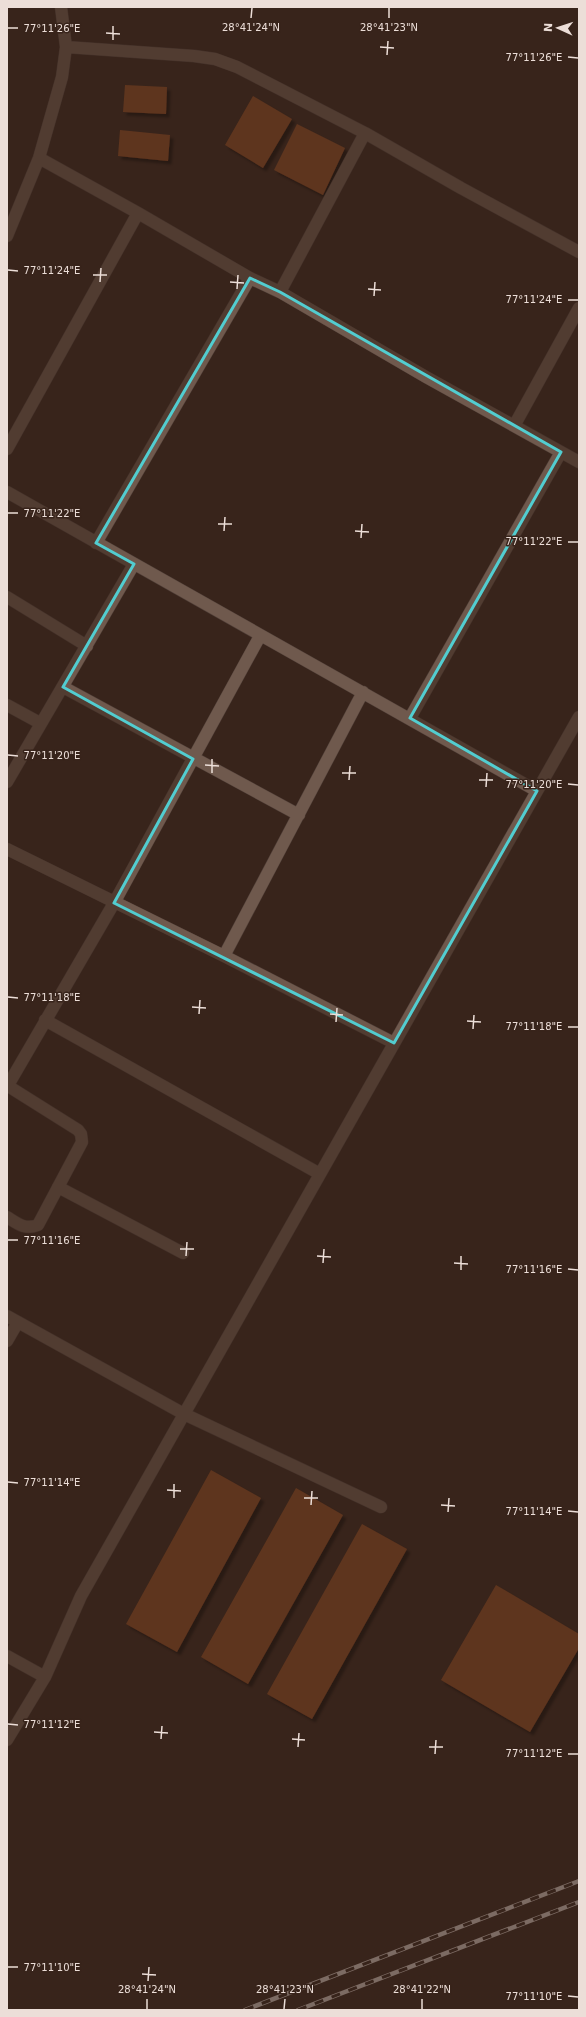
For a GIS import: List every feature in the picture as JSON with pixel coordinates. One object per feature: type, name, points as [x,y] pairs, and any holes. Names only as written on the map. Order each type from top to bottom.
[{"type":"street","points":[[7,236],[39,158],[62,77],[66,47],[61,7]]},
{"type":"street","points":[[66,47],[214,59],[237,67],[364,133],[579,252]]},
{"type":"street","points":[[280,292],[364,133]]},
{"type":"street","points":[[39,158],[138,212],[250,278],[280,292],[376,348],[579,462]]},
{"type":"street","points":[[7,449],[138,212]]},
{"type":"street","points":[[96,543],[250,278]]},
{"type":"street","points":[[514,426],[579,308]]},
{"type":"street","points":[[410,718],[561,452]]},
{"type":"street","points":[[7,492],[537,791]]},
{"type":"street","points":[[7,782],[134,564]]},
{"type":"street","points":[[7,597],[87,646]]},
{"type":"street","points":[[7,1217],[28,1228],[38,1225],[82,1142],[81,1134],[78,1130],[7,1086],[114,903],[260,636]]},
{"type":"street","points":[[63,687],[299,815]]},
{"type":"street","points":[[224,956],[363,692]]},
{"type":"street","points":[[7,705],[40,723]]},
{"type":"street","points":[[7,1740],[45,1677],[81,1596],[579,716]]},
{"type":"street","points":[[7,849],[224,956],[394,1044]]},
{"type":"street","points":[[45,1020],[320,1174]]},
{"type":"street","points":[[58,1187],[183,1253]]},
{"type":"street","points":[[7,1342],[12,1319],[184,1414],[381,1506]]},
{"type":"street","points":[[7,1656],[45,1677]]},
{"type":"highlighted area","points":[[250,278],[280,292],[561,452],[410,718],[537,791],[394,1043],[114,903],[193,759],[63,687],[134,564],[96,543]]},
{"type":"building","points":[[125,85],[167,87],[166,114],[123,112]]},
{"type":"building","points":[[253,96],[292,119],[263,168],[225,145]]},
{"type":"building","points":[[297,124],[345,148],[323,195],[274,170]]},
{"type":"building","points":[[120,130],[170,135],[168,161],[118,156]]},
{"type":"building","points":[[211,1470],[261,1498],[177,1652],[126,1624]]},
{"type":"building","points":[[296,1488],[343,1515],[248,1684],[201,1657]]},
{"type":"building","points":[[362,1524],[407,1549],[312,1719],[267,1694]]},
{"type":"building","points":[[496,1585],[579,1634],[579,1648],[530,1732],[441,1680]]},
{"type":"railway","points":[[245,2010],[579,1881]]},
{"type":"railway","points":[[298,2010],[579,1902]]}]
